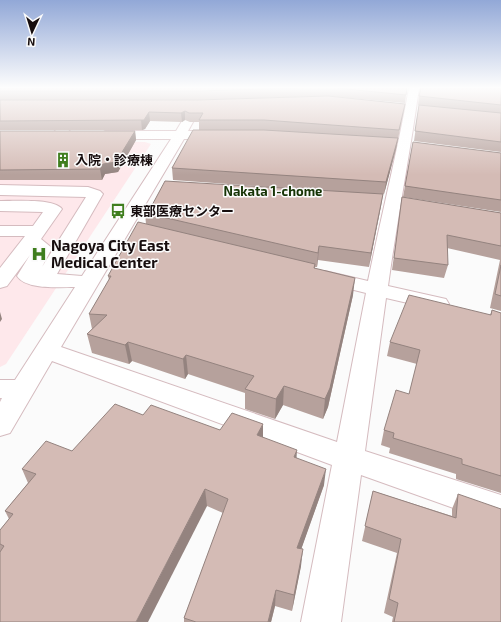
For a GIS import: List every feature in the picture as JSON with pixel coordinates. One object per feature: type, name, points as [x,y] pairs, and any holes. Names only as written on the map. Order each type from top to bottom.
[{"type":"street","points":[[58,135],[77,117]]},
{"type":"street","points":[[0,425],[11,389],[46,350],[88,282],[130,230],[156,186],[180,135],[190,117]]},
{"type":"street","points":[[321,622],[392,202],[405,146],[406,117]]},
{"type":"street","points":[[44,135],[74,135]]},
{"type":"street","points":[[90,135],[234,135]]},
{"type":"street","points":[[0,190],[88,192],[95,194],[44,280]]},
{"type":"street","points":[[0,206],[49,207],[54,209],[0,282]]},
{"type":"street","points":[[0,231],[35,236],[44,248],[27,276],[32,279],[88,282]]},
{"type":"street","points":[[0,257],[19,257]]},
{"type":"street","points":[[308,273],[455,308]]},
{"type":"street","points":[[46,350],[348,458],[501,510]]},
{"type":"shaded area","name":"Nagoya City East Medical Center","points":[[0,140],[145,142],[151,144],[6,364],[0,367]]},
{"type":"building","points":[[0,117],[146,117],[144,120],[0,121]]},
{"type":"building","points":[[201,117],[402,117],[399,130],[264,120],[199,120]]},
{"type":"building","points":[[417,117],[501,117],[501,142],[415,131]]},
{"type":"building","points":[[193,130],[264,130],[398,138],[386,182],[172,168]]},
{"type":"building","points":[[0,131],[135,131],[116,162],[103,164],[100,169],[0,170]]},
{"type":"building","points":[[413,142],[501,153],[501,200],[405,186]]},
{"type":"building","points":[[165,181],[383,194],[371,253],[319,246],[318,253],[145,213],[150,209]]},
{"type":"building","points":[[402,197],[501,213],[501,246],[447,235],[448,265],[394,258]]},
{"type":"building","points":[[138,222],[315,264],[314,268],[355,278],[330,388],[325,399],[284,386],[276,399],[245,389],[254,376],[186,355],[183,359],[128,342],[125,345],[87,334],[107,315],[89,314],[111,276],[108,276]]},
{"type":"building","points":[[501,265],[501,296],[495,294]]},
{"type":"building","points":[[409,295],[491,315],[492,310],[501,313],[501,476],[462,464],[462,459],[393,438],[394,433],[384,430],[396,390],[409,394],[420,350],[390,342]]},
{"type":"building","points":[[115,404],[143,415],[151,405],[220,430],[232,413],[263,424],[257,435],[297,450],[294,457],[326,469],[297,548],[303,549],[294,595],[276,590],[268,622],[196,622],[184,618],[228,499],[205,489],[136,622],[0,622],[0,552],[4,546],[0,544],[0,530],[13,514],[5,511],[36,474],[22,469],[46,441],[72,451]]},
{"type":"building","points":[[373,491],[456,518],[458,494],[501,509],[501,622],[394,622],[398,603],[389,599],[401,539],[365,526]]},
{"type":"place","name":"入院・診療棟","points":[[63,160]]},
{"type":"place","name":"東部医療センター","points":[[118,211]]},
{"type":"place","name":"Nagoya City East Medical Center","points":[[39,254]]},
{"type":"district","name":"Nakata 1-chome","points":[[273,191]]}]
